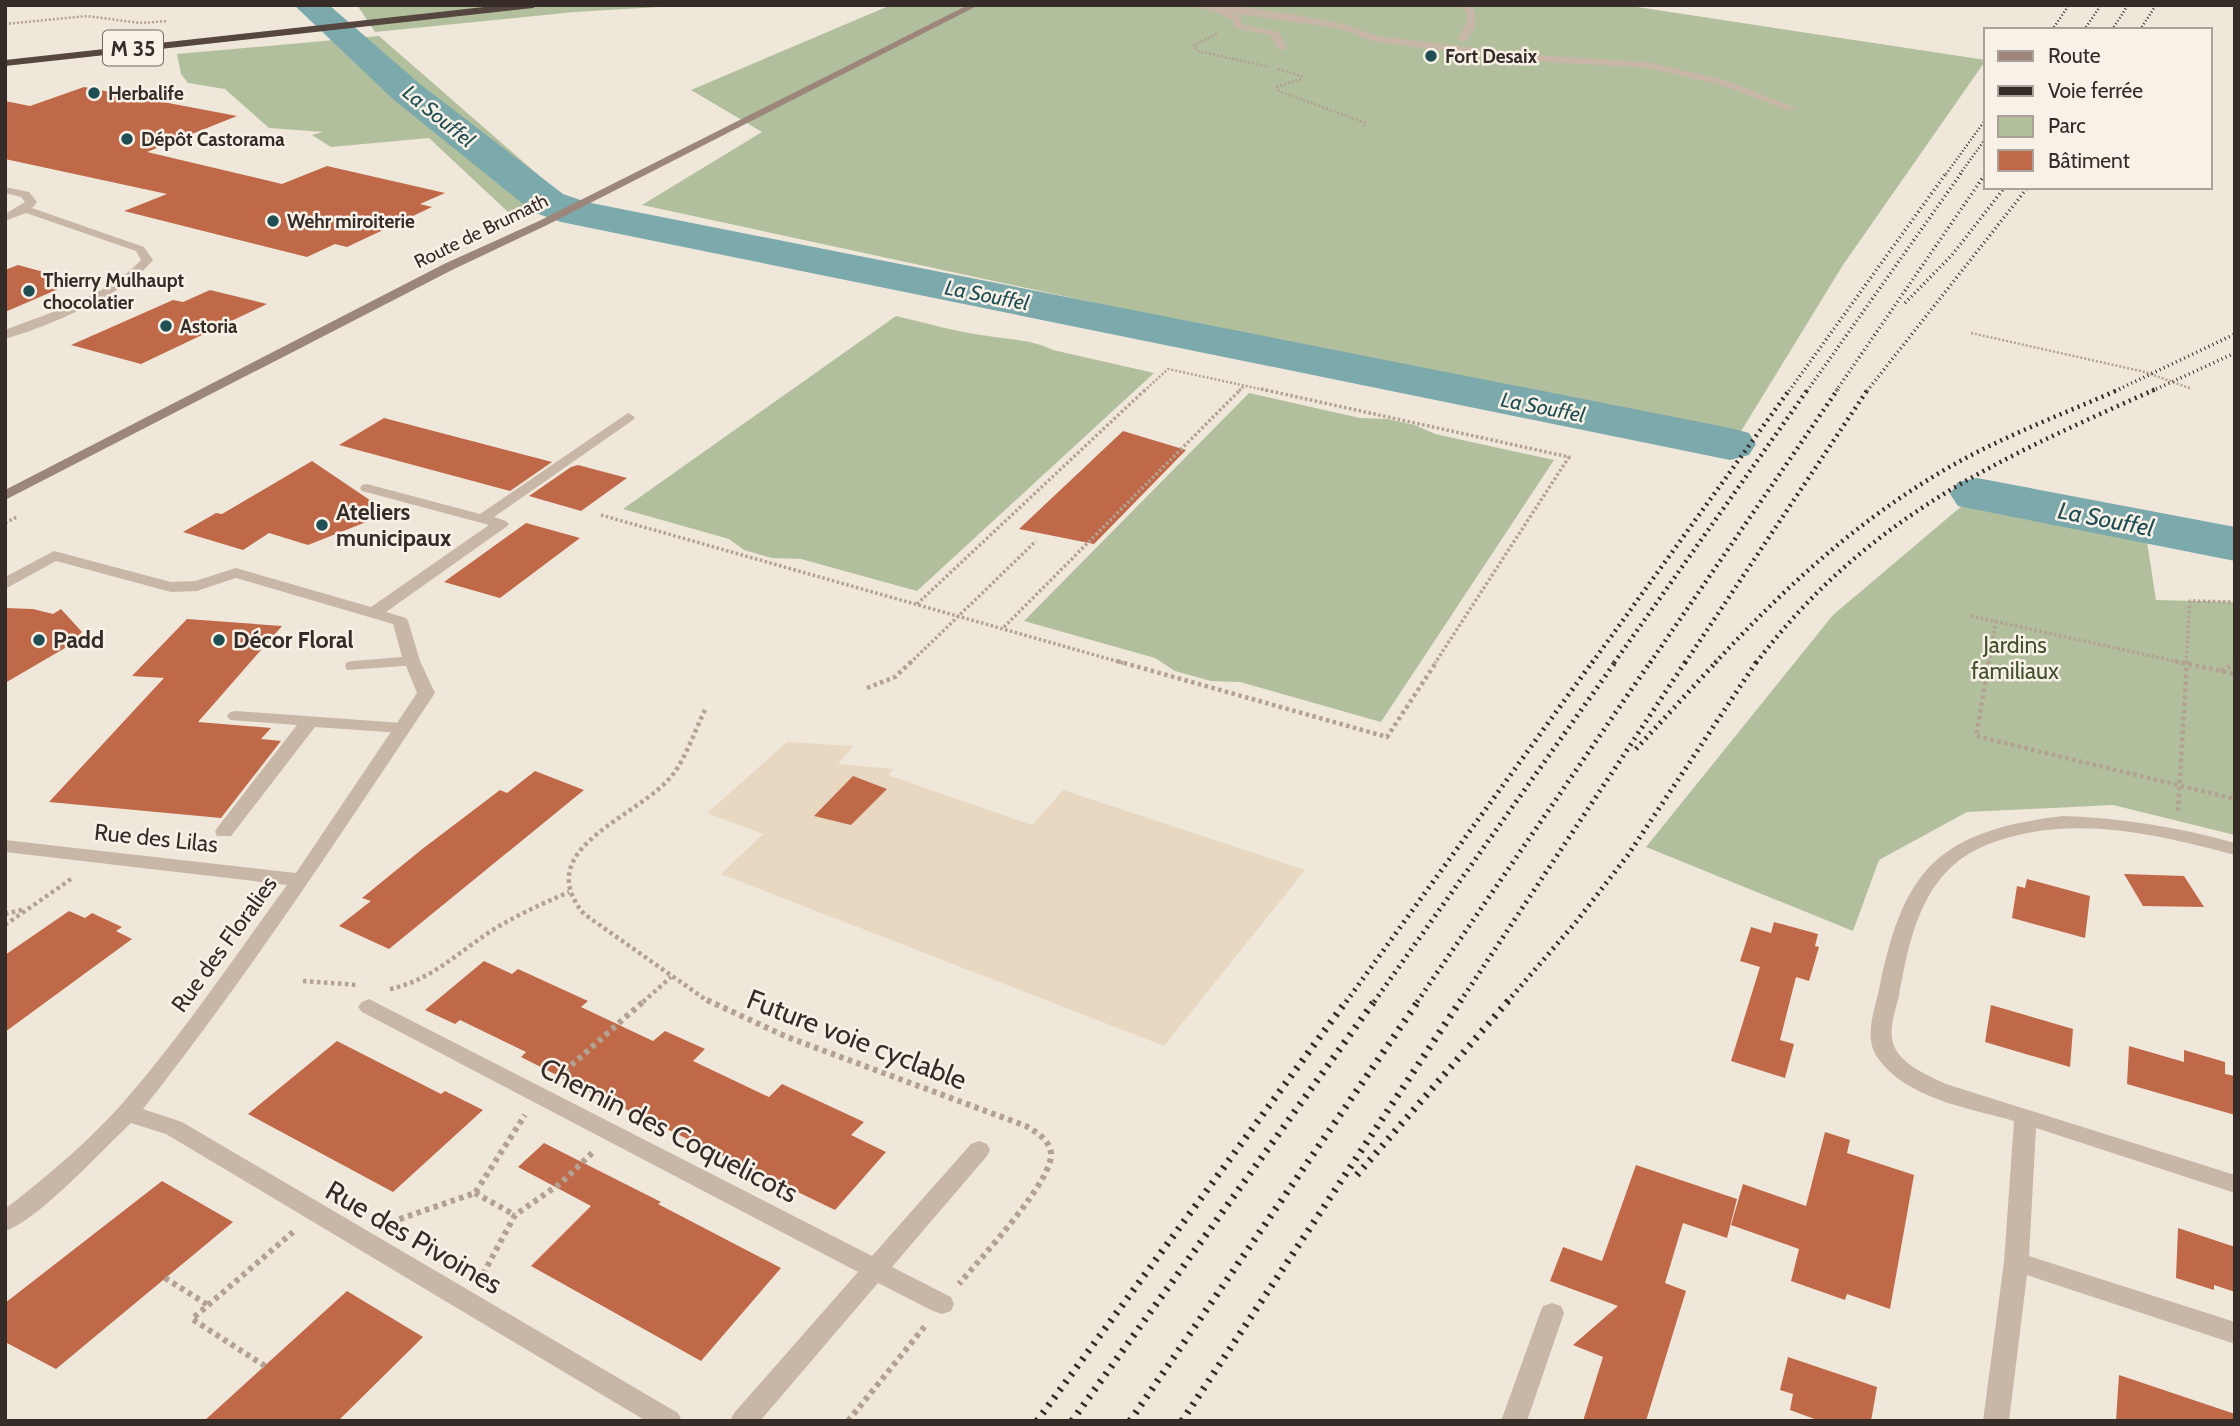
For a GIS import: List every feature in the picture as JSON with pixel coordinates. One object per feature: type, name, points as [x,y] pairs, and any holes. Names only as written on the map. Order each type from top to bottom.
[{"type":"highway","name":"M 35","points":[[5,51],[423,5]]},
{"type":"highway","name":"M 35","points":[[5,63],[533,5]]},
{"type":"main road","name":"Route de Brumath","points":[[5,496],[287,351],[388,309],[476,264],[481,252],[975,5]]},
{"type":"street","points":[[1191,5],[1237,19],[1238,26],[1276,34],[1282,48]]},
{"type":"street","points":[[1463,38],[1473,25],[1473,16],[1467,5]]},
{"type":"street","points":[[1221,12],[1243,10],[1297,18],[1339,26],[1376,39],[1534,58],[1647,65],[1722,82],[1791,108]]},
{"type":"street","points":[[5,190],[25,194],[30,197],[31,202],[25,209],[5,219]]},
{"type":"street","points":[[5,335],[120,284],[139,271],[147,260],[140,249],[25,209]]},
{"type":"street","points":[[5,219],[46,218]]},
{"type":"street","points":[[482,519],[628,417]]},
{"type":"street","points":[[367,488],[502,524],[373,613]]},
{"type":"street","points":[[5,584],[54,556],[171,587],[197,586],[236,573],[400,621],[412,661],[353,666]]},
{"type":"street","name":"Rue des Floralies","points":[[5,1222],[42,1193],[127,1113],[172,1057],[301,880],[426,694],[412,661]]},
{"type":"street","points":[[236,716],[402,728]]},
{"type":"street","points":[[225,832],[310,722]]},
{"type":"street","points":[[2235,849],[2177,833],[2133,826],[2071,822],[2036,824],[2006,831],[1963,851],[1945,863],[1929,879],[1906,920],[1880,1034],[1881,1048],[1889,1061],[1903,1073],[1923,1083],[2235,1184]]},
{"type":"street","name":"Rue des Lilas","points":[[5,846],[301,880]]},
{"type":"street","name":"Chemin des Coquelicots","points":[[369,1007],[942,1304]]},
{"type":"street","name":"Rue des Pivoines","points":[[127,1113],[174,1129],[668,1421]]},
{"type":"street","points":[[1996,1421],[2016,1262],[2026,1116]]},
{"type":"street","points":[[743,1421],[979,1150]]},
{"type":"street","points":[[2016,1262],[2235,1333]]},
{"type":"street","points":[[1514,1421],[1552,1312]]},
{"type":"path","points":[[5,24],[87,16],[139,23],[175,20]]},
{"type":"path","points":[[1238,26],[1194,45],[1198,51],[1294,72],[1301,76],[1301,79],[1282,83],[1277,87],[1279,90],[1356,118],[1365,122],[1364,126]]},
{"type":"path","points":[[1971,333],[2145,372],[2192,389]]},
{"type":"path","points":[[601,515],[1387,737],[1569,457],[1168,369],[917,604]]},
{"type":"path","points":[[1003,628],[1244,386]]},
{"type":"path","points":[[867,688],[895,677],[1036,541]]},
{"type":"path","points":[[2177,833],[2190,601],[2235,602]]},
{"type":"path","points":[[1971,616],[2235,674]]},
{"type":"path","points":[[1996,621],[1976,736],[2235,799]]},
{"type":"path","points":[[2220,671],[2235,664]]},
{"type":"path","points":[[382,988],[415,985],[523,912],[569,892],[567,880],[573,859],[584,845],[650,796],[674,773],[705,710]]},
{"type":"path","points":[[5,925],[107,858]]},
{"type":"path","name":"Future voie cyclable","points":[[569,892],[584,914],[712,1003],[767,1029],[1026,1126],[1041,1134],[1051,1147],[1052,1163],[1042,1182],[848,1421]]},
{"type":"path","points":[[5,914],[30,908]]},
{"type":"path","points":[[391,1222],[475,1193],[538,1095],[671,977]]},
{"type":"path","points":[[303,981],[362,985]]},
{"type":"path","points":[[483,1274],[515,1215],[561,1183],[612,1133]]},
{"type":"path","points":[[475,1193],[515,1215]]},
{"type":"path","points":[[265,1366],[192,1319],[314,1213]]},
{"type":"path","points":[[165,1278],[208,1305]]},
{"type":"green space","points":[[357,5],[694,5],[574,12],[375,32]]},
{"type":"green space","points":[[891,5],[1624,5],[1984,60],[1843,265],[1735,441],[642,205],[762,132],[691,90]]},
{"type":"green space","points":[[379,36],[558,192],[508,212],[429,138],[331,147],[312,135],[323,132],[269,128],[225,89],[188,83],[181,74],[177,54]]},
{"type":"green space","points":[[896,316],[965,332],[1029,342],[1154,373],[917,591],[801,559],[772,558],[744,550],[729,539],[623,509]]},
{"type":"green space","points":[[1249,393],[1360,418],[1387,419],[1415,425],[1435,434],[1554,460],[1381,722],[1240,682],[1211,681],[1175,671],[1155,658],[1024,621]]},
{"type":"green space","name":"Jardins familiaux","points":[[1976,494],[2145,529],[2156,600],[2235,602],[2235,835],[2113,805],[1967,812],[1879,860],[1853,931],[1646,847],[1833,615]]},
{"type":"shaded area","points":[[787,742],[853,746],[838,764],[894,769],[888,775],[1032,825],[1063,790],[1305,870],[1164,1046],[721,874],[763,834],[707,813]]},
{"type":"building","points":[[84,87],[237,116],[147,152],[282,184],[327,166],[445,193],[420,204],[432,207],[347,247],[335,244],[307,257],[124,211],[167,194],[5,159],[5,101],[30,106]]},
{"type":"building","name":"Thierry Mulhaupt chocolatier","points":[[18,265],[77,281],[5,312],[5,270]]},
{"type":"building","name":"Astoria","points":[[210,290],[267,304],[141,364],[71,345],[173,300],[183,302]]},
{"type":"building","points":[[384,418],[552,462],[510,491],[339,445]]},
{"type":"building","points":[[1123,431],[1186,450],[1094,544],[1019,529]]},
{"type":"building","points":[[312,461],[389,513],[308,545],[269,533],[243,550],[183,532],[216,513],[222,514]]},
{"type":"building","points":[[578,465],[627,478],[581,511],[529,496],[571,467]]},
{"type":"building","points":[[526,523],[580,538],[500,598],[444,582]]},
{"type":"building","name":"Padd","points":[[5,608],[33,609],[53,614],[61,609],[82,632],[65,648],[5,683]]},
{"type":"building","points":[[187,619],[282,626],[198,722],[271,728],[261,739],[281,741],[221,818],[49,802],[164,678],[132,676]]},
{"type":"building","points":[[535,771],[584,790],[389,949],[339,926],[371,901],[362,898],[421,850],[500,790],[507,793]]},
{"type":"building","points":[[853,776],[887,789],[851,825],[814,816]]},
{"type":"building","points":[[2124,874],[2184,876],[2204,907],[2143,906]]},
{"type":"building","points":[[2027,879],[2090,896],[2085,938],[2012,918],[2017,886],[2025,888]]},
{"type":"building","points":[[69,911],[85,918],[92,913],[122,927],[116,931],[132,939],[5,1032],[5,955]]},
{"type":"building","points":[[1774,922],[1818,934],[1815,946],[1819,947],[1809,981],[1796,977],[1780,1040],[1794,1044],[1785,1078],[1731,1061],[1760,967],[1740,961],[1751,927],[1771,933]]},
{"type":"building","points":[[484,961],[512,974],[518,969],[588,1001],[581,1007],[653,1041],[665,1031],[705,1049],[693,1061],[769,1097],[782,1084],[864,1122],[851,1135],[886,1152],[835,1210],[521,1057],[526,1052],[460,1020],[455,1024],[425,1010]]},
{"type":"building","points":[[1991,1005],[2073,1029],[2070,1067],[1985,1042]]},
{"type":"building","points":[[337,1041],[441,1094],[445,1091],[483,1110],[393,1192],[248,1114]]},
{"type":"building","points":[[2129,1046],[2184,1062],[2184,1050],[2225,1062],[2225,1074],[2235,1076],[2235,1115],[2127,1084]]},
{"type":"building","points":[[1825,1132],[1850,1140],[1847,1153],[1914,1175],[1890,1309],[1847,1294],[1845,1300],[1791,1281],[1799,1249],[1731,1225],[1743,1184],[1806,1206]]},
{"type":"building","points":[[544,1143],[661,1202],[658,1204],[781,1268],[701,1361],[531,1266],[591,1206],[518,1167]]},
{"type":"building","points":[[1636,1165],[1737,1199],[1727,1238],[1683,1223],[1665,1283],[1686,1291],[1646,1421],[1583,1421],[1603,1357],[1573,1345],[1618,1306],[1550,1281],[1563,1247],[1602,1261]]},
{"type":"building","points":[[162,1181],[233,1222],[56,1369],[5,1342],[5,1303]]},
{"type":"building","points":[[2178,1228],[2235,1247],[2235,1292],[2214,1285],[2214,1290],[2176,1278]]},
{"type":"building","points":[[347,1291],[423,1337],[338,1421],[204,1421]]},
{"type":"building","points":[[1788,1357],[1877,1387],[1871,1421],[1820,1421],[1790,1410],[1793,1394],[1780,1390]]},
{"type":"building","points":[[2119,1375],[2235,1414],[2235,1421],[2116,1421]]},
{"type":"waterway","name":"La Souffel","points":[[310,5],[407,92],[548,203],[576,213],[1730,444]]},
{"type":"waterway","name":"La Souffel","points":[[1977,494],[2235,544]]},
{"type":"railway","points":[[2053,28],[2069,5]]},
{"type":"railway","points":[[2085,28],[2101,5]]},
{"type":"railway","points":[[2113,28],[2128,5]]},
{"type":"railway","points":[[2141,28],[2156,5]]},
{"type":"railway","points":[[1946,174],[1984,122]]},
{"type":"railway","points":[[1960,174],[1984,141]]},
{"type":"railway","points":[[1789,391],[1947,172]]},
{"type":"railway","points":[[1807,391],[1962,172]]},
{"type":"railway","points":[[1836,391],[1984,176]]},
{"type":"railway","points":[[1905,303],[1952,255],[2003,189]]},
{"type":"railway","points":[[1867,391],[2026,189]]},
{"type":"railway","points":[[2115,391],[2235,334]]},
{"type":"railway","points":[[2152,391],[2235,353]]},
{"type":"railway","points":[[1592,663],[1790,389]]},
{"type":"railway","points":[[1614,663],[1808,389]]},
{"type":"railway","points":[[1650,663],[1838,389]]},
{"type":"railway","points":[[1685,663],[1868,389]]},
{"type":"railway","points":[[1715,663],[1795,582],[1882,510],[1946,469],[1988,447],[2120,389]]},
{"type":"railway","points":[[1756,663],[1798,612],[1843,569],[1889,531],[1937,498],[2041,442],[2156,389]]},
{"type":"railway","points":[[1346,1002],[1593,661]]},
{"type":"railway","points":[[1374,1002],[1616,661]]},
{"type":"railway","points":[[1417,1002],[1651,661]]},
{"type":"railway","points":[[1460,1002],[1686,661]]},
{"type":"railway","points":[[1636,749],[1717,661]]},
{"type":"railway","points":[[1507,1002],[1576,922],[1628,855],[1757,661]]},
{"type":"railway","points":[[1037,1421],[1347,1000]]},
{"type":"railway","points":[[1072,1421],[1375,1000]]},
{"type":"railway","points":[[1130,1421],[1419,1000]]},
{"type":"railway","points":[[1182,1421],[1461,1000]]},
{"type":"railway","points":[[1357,1175],[1509,1000]]},
{"type":"place","name":"Fort Desaix","points":[[1431,56]]},
{"type":"place","name":"Herbalife","points":[[94,93]]},
{"type":"place","name":"Dépôt Castorama","points":[[127,139]]},
{"type":"place","name":"Wehr miroiterie","points":[[273,221]]},
{"type":"place","name":"Thierry Mulhaupt chocolatier","points":[[29,291]]},
{"type":"place","name":"Astoria","points":[[166,326]]},
{"type":"place","name":"Ateliers municipaux","points":[[322,525]]},
{"type":"place","name":"Padd","points":[[39,640]]},
{"type":"place","name":"Décor Floral","points":[[219,640]]}]
